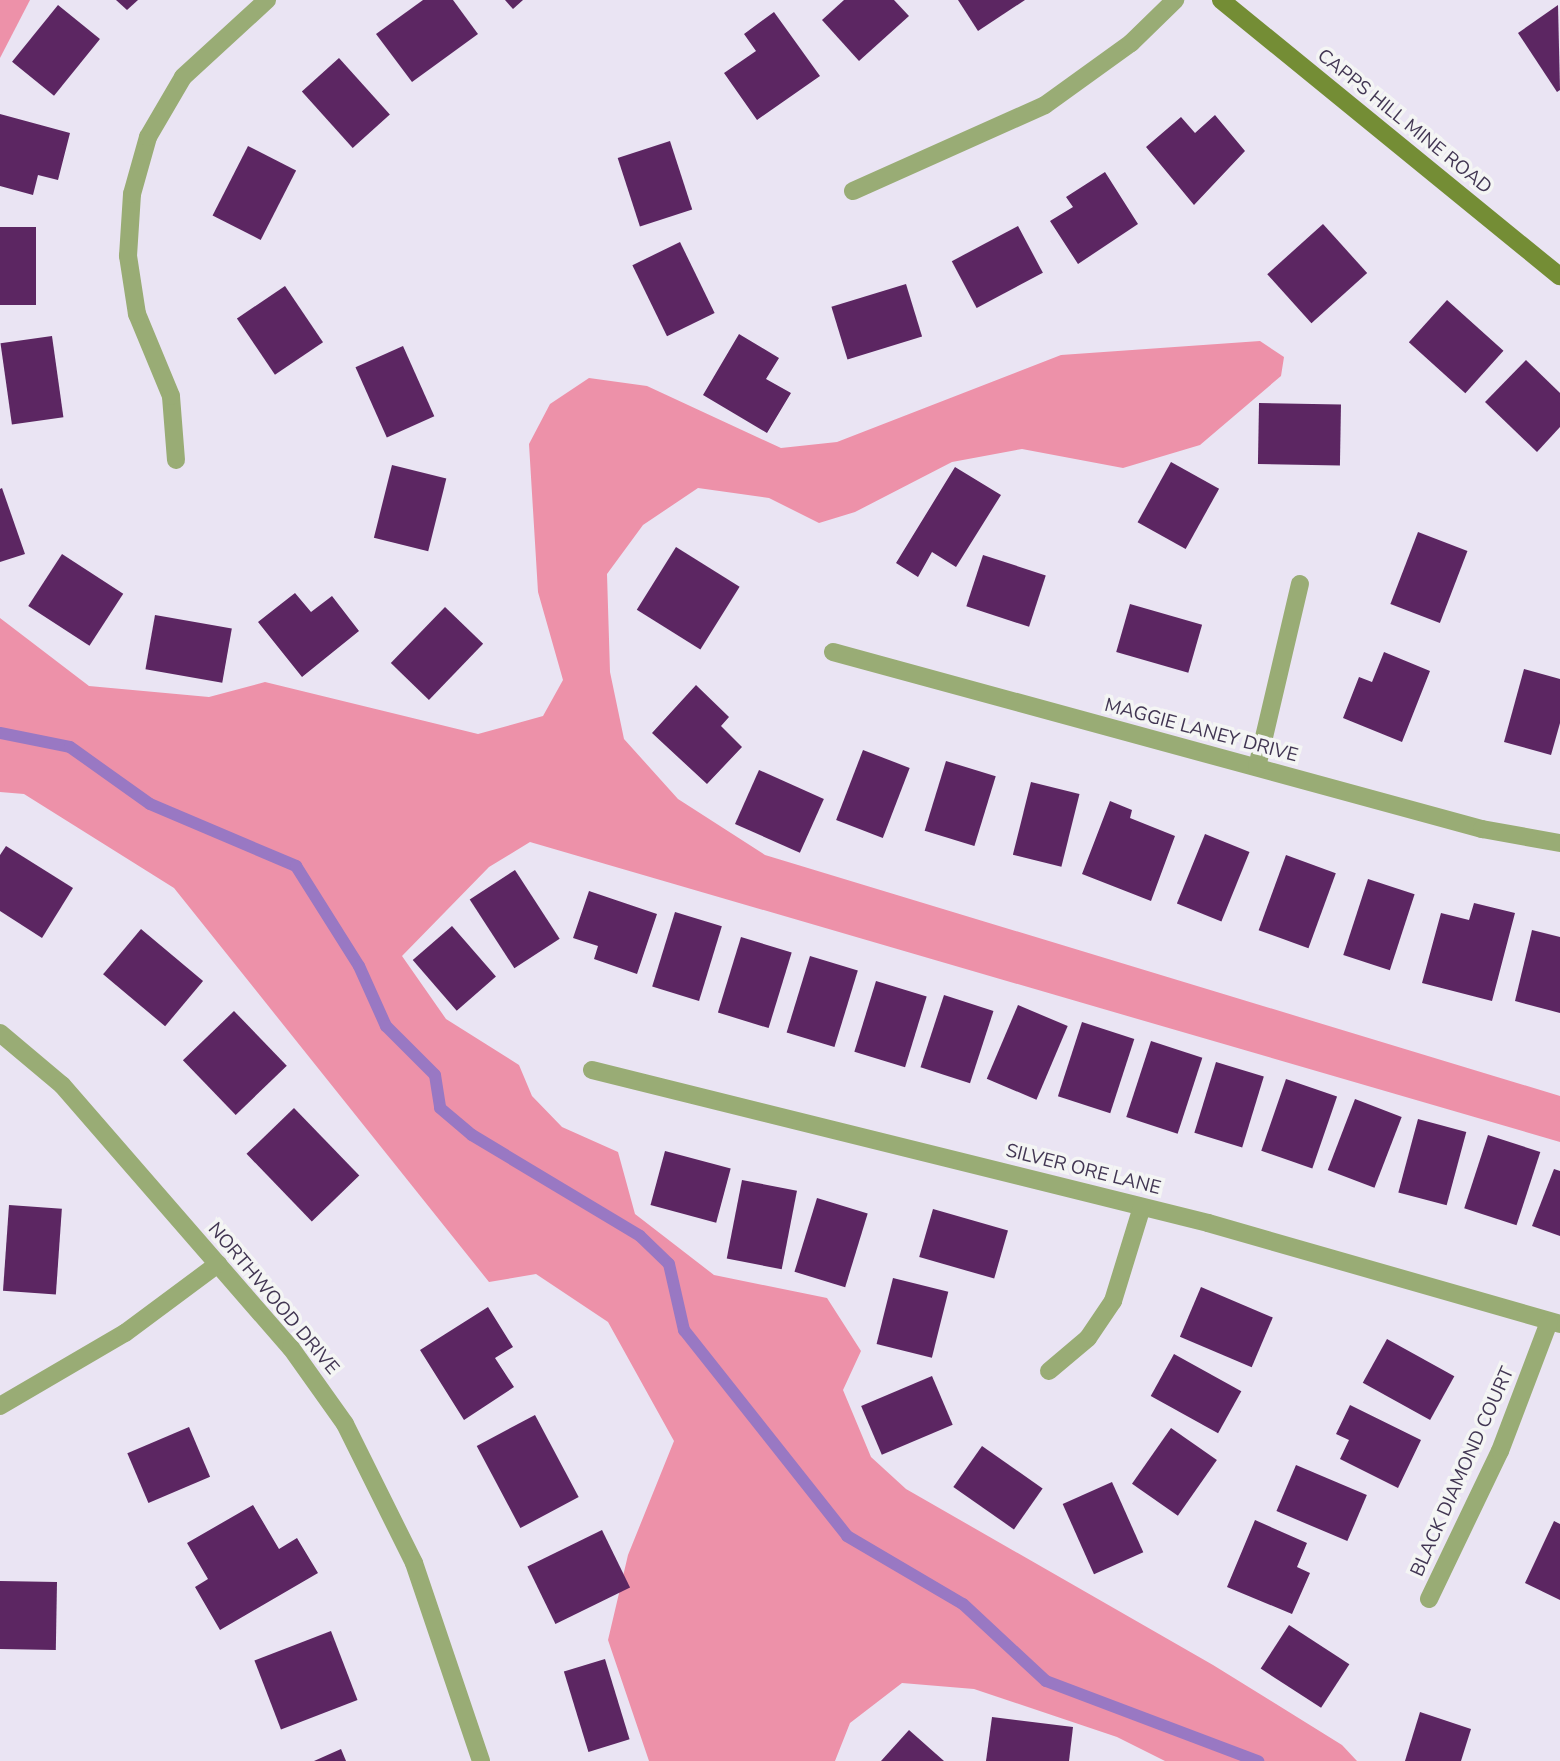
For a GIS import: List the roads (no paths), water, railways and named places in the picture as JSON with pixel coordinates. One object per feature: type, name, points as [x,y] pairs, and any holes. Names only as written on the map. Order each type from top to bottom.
[{"type":"street","points":[[176,460],[171,396],[137,314],[128,256],[132,194],[149,137],[183,77],[267,0]]},
{"type":"street","points":[[853,191],[1045,105],[1131,43],[1175,0]]},
{"type":"street","name":"CAPPS HILL MINE ROAD","points":[[1221,0],[1560,276]]},
{"type":"street","points":[[1257,767],[1300,584]]},
{"type":"street","name":"MAGGIE LANEY DRIVE","points":[[833,652],[1482,829],[1560,843]]},
{"type":"street","name":"NORTHWOOD DRIVE","points":[[0,1033],[62,1085],[218,1264],[330,1402],[390,1507],[481,1761]]},
{"type":"street","name":"SILVER ORE LANE","points":[[592,1070],[1142,1207],[1554,1323]]},
{"type":"street","points":[[1049,1371],[1088,1338],[1113,1301],[1142,1207]]},
{"type":"street","points":[[0,1406],[125,1333],[218,1264]]},
{"type":"street","name":"BLACK DIAMOND COURT","points":[[1429,1599],[1500,1451],[1554,1323]]},
{"type":"waterway","points":[[0,733],[70,747],[150,804],[296,866],[359,966],[386,1026],[435,1075],[440,1108],[472,1135],[640,1236],[669,1264],[684,1330],[847,1536],[963,1604],[1046,1681],[1258,1761]]}]
